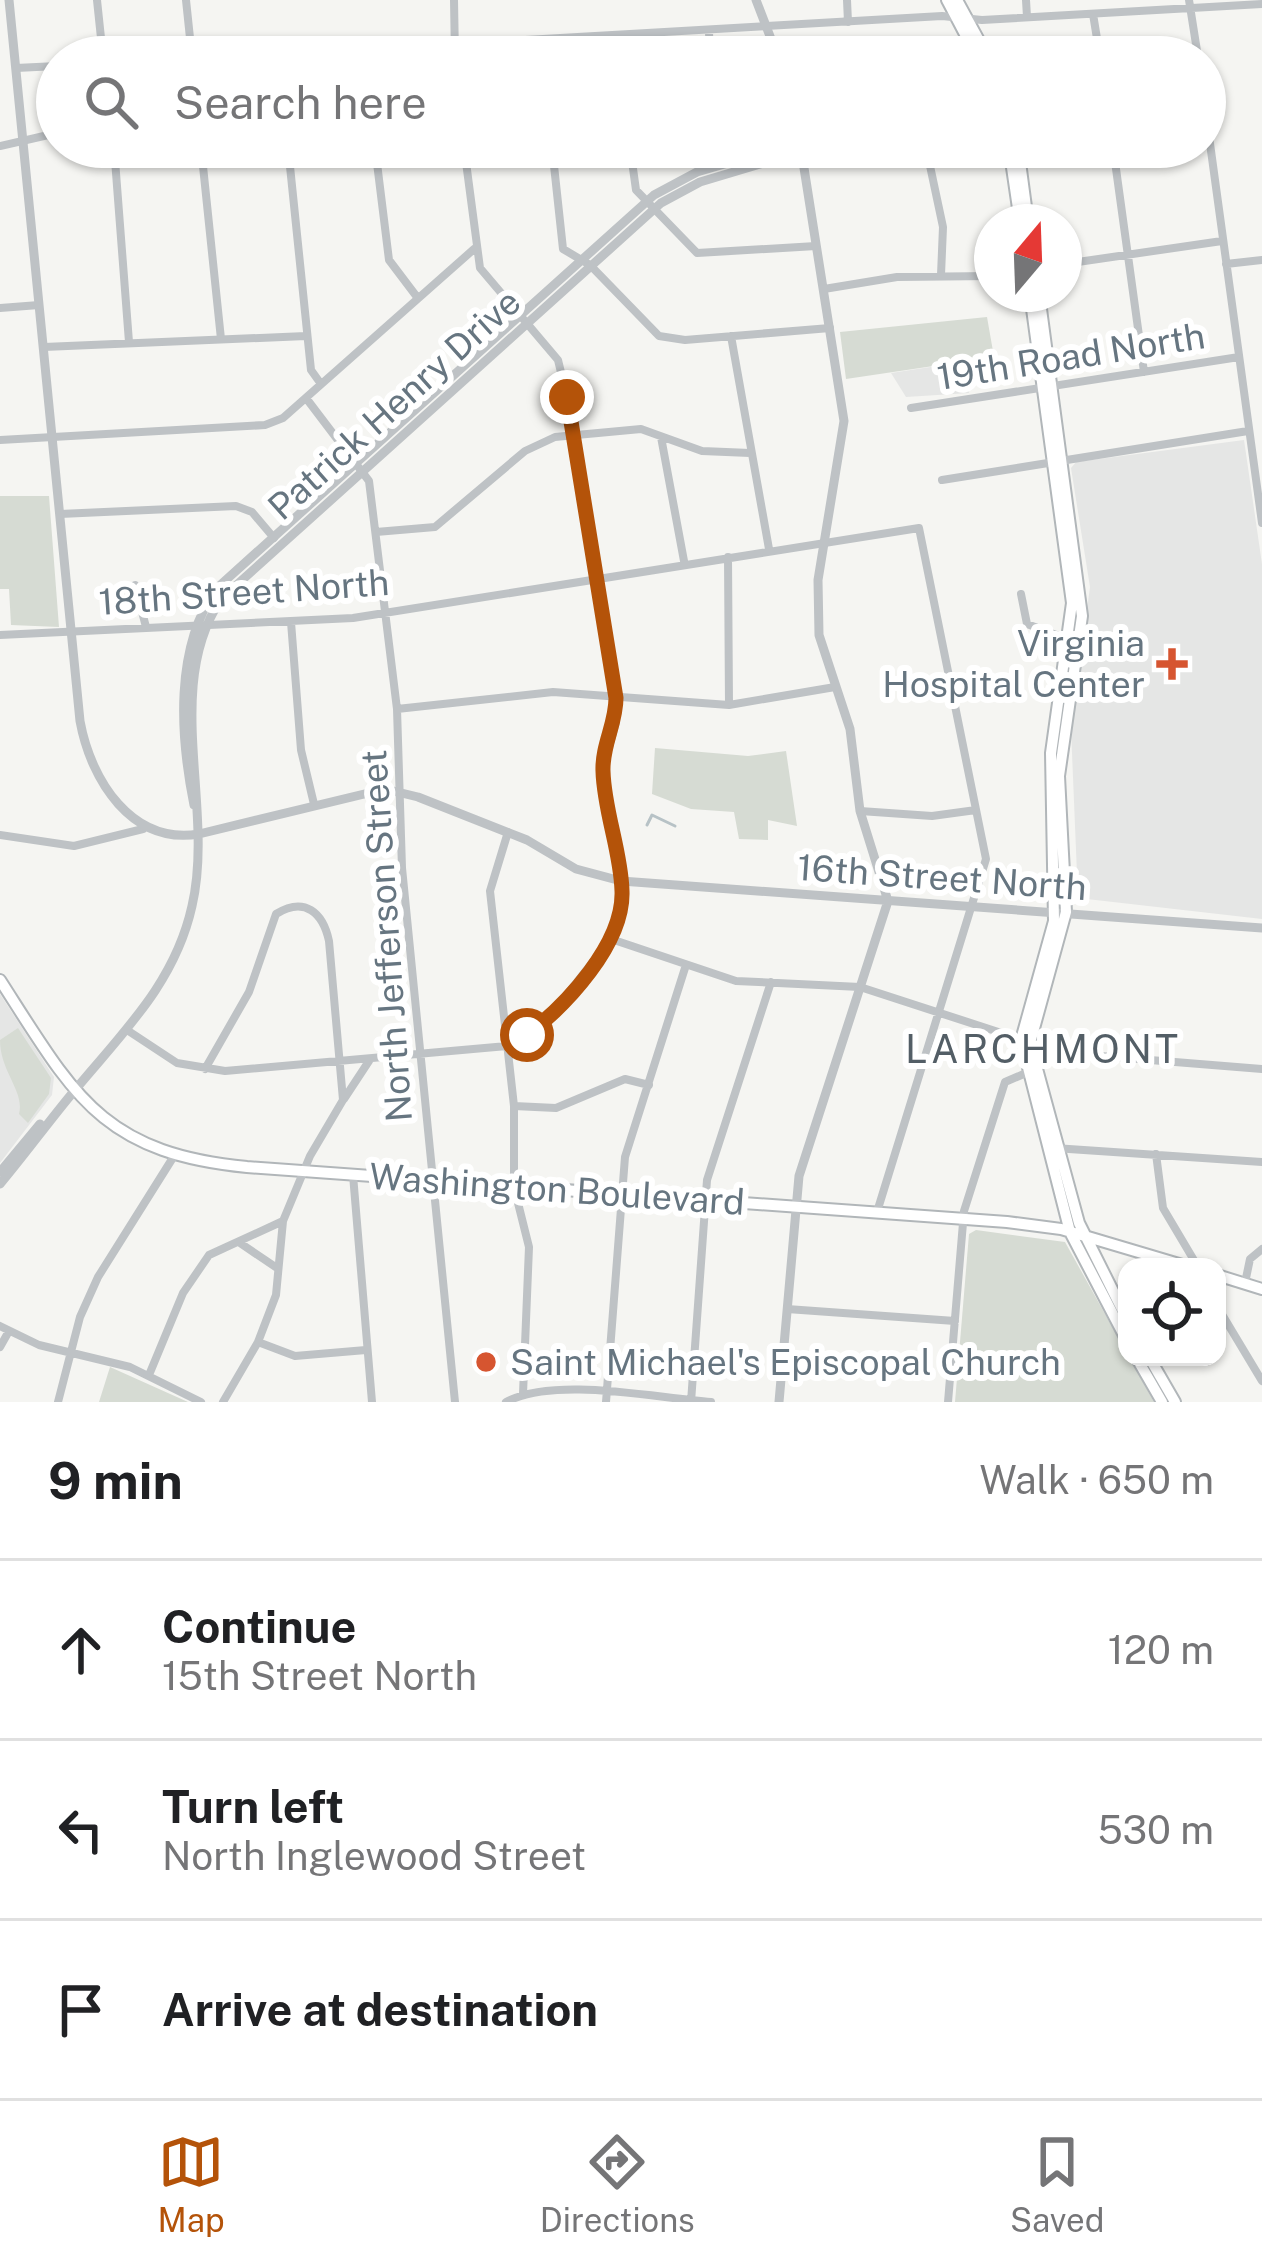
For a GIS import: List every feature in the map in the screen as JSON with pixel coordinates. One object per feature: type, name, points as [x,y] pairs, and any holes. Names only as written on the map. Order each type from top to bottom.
[{"type":"main road","points":[[947,0],[973,36]]},
{"type":"main road","points":[[957,0],[968,36]]},
{"type":"main road","points":[[1016,168],[1021,204]]},
{"type":"main road","points":[[1037,312],[1082,593],[1059,776],[1060,912],[1025,1041],[1070,1232],[1118,1324]]},
{"type":"main road","points":[[1059,461],[1070,573],[1067,639],[1050,770],[1060,912]]},
{"type":"main road","name":"Washington Boulevard","points":[[0,980],[74,1091],[118,1130],[174,1156],[353,1175],[963,1218],[1070,1232],[1157,1258]]},
{"type":"main road","points":[[1051,1148],[1084,1236],[1118,1304]]},
{"type":"main road","points":[[1104,1280],[1101,1266],[1106,1254],[1135,1252]]},
{"type":"main road","points":[[1226,1278],[1262,1289]]},
{"type":"main road","points":[[1141,1366],[1162,1402]]},
{"type":"main road","points":[[1154,1366],[1174,1402]]},
{"type":"street","points":[[9,0],[84,742],[106,785],[143,829]]},
{"type":"street","points":[[97,0],[101,36]]},
{"type":"street","points":[[186,0],[190,36]]},
{"type":"street","points":[[454,0],[454,36]]},
{"type":"street","points":[[755,0],[770,36]]},
{"type":"street","points":[[847,0],[848,22]]},
{"type":"street","points":[[1026,0],[1027,17]]},
{"type":"street","points":[[625,36],[1094,14],[1190,4],[1262,4]]},
{"type":"street","points":[[1190,4],[1195,36]]},
{"type":"street","points":[[1094,14],[1097,36]]},
{"type":"street","points":[[709,32],[709,36]]},
{"type":"street","points":[[16,68],[36,67]]},
{"type":"street","points":[[0,146],[36,140]]},
{"type":"street","points":[[116,168],[130,342]]},
{"type":"street","points":[[203,168],[221,339]]},
{"type":"street","points":[[290,168],[310,370],[321,384]]},
{"type":"street","points":[[378,168],[389,260],[416,297]]},
{"type":"street","points":[[127,1030],[165,1058],[205,1069],[250,1072],[507,1046],[543,1022],[610,939],[622,904],[603,769],[616,722],[616,698],[573,434],[558,360],[480,268],[466,168]]},
{"type":"street","points":[[554,168],[560,241],[659,336],[830,328]]},
{"type":"street","points":[[633,168],[636,190],[697,253],[816,246]]},
{"type":"street","name":"Patrick Henry Drive","points":[[0,1172],[157,992],[184,937],[196,889],[199,834],[193,703],[202,626],[276,540],[649,205],[729,168]]},
{"type":"street","points":[[779,1402],[795,1206],[887,901],[860,811],[858,761],[819,634],[817,604],[844,421],[804,168]]},
{"type":"street","points":[[930,168],[943,227],[941,275]]},
{"type":"street","points":[[1116,168],[1144,372]]},
{"type":"street","points":[[1212,168],[1248,430],[1258,464],[1262,523]]},
{"type":"street","points":[[1082,262],[1222,241]]},
{"type":"street","points":[[0,440],[265,425],[283,418],[474,249]]},
{"type":"street","points":[[1226,264],[1262,260]]},
{"type":"street","points":[[824,289],[974,276]]},
{"type":"street","points":[[0,308],[39,305]]},
{"type":"street","points":[[44,347],[306,336]]},
{"type":"street","points":[[731,336],[769,549]]},
{"type":"street","name":"19th Road North","points":[[911,408],[1239,357]]},
{"type":"street","points":[[306,398],[360,465]]},
{"type":"street","points":[[376,532],[435,527],[542,440],[640,429],[702,451],[750,453]]},
{"type":"street","points":[[942,480],[1248,430]]},
{"type":"street","points":[[662,437],[685,561]]},
{"type":"street","name":"North Jefferson Street","points":[[360,465],[376,532],[397,709],[403,868],[455,1402]]},
{"type":"street","points":[[60,514],[236,506],[252,512],[276,540]]},
{"type":"street","name":"18th Street North","points":[[0,635],[291,622],[385,612],[685,561],[919,528],[976,810]]},
{"type":"street","points":[[728,557],[729,705]]},
{"type":"street","points":[[135,586],[146,627]]},
{"type":"street","points":[[1021,594],[1027,624],[1042,634],[1067,639]]},
{"type":"street","points":[[291,622],[302,750],[314,804]]},
{"type":"street","points":[[397,709],[553,692],[729,705],[835,687]]},
{"type":"street","name":"16th Street North","points":[[0,835],[74,846],[143,829],[170,836],[199,834],[370,790],[402,791],[508,832],[576,868],[621,881],[1262,928]]},
{"type":"street","points":[[860,811],[932,816],[976,810],[986,859],[877,1212]]},
{"type":"street","points":[[508,832],[492,870],[490,891],[514,1106],[514,1187],[530,1270],[523,1394]]},
{"type":"street","points":[[205,1069],[249,992],[276,914],[296,908],[323,916],[343,1100]]},
{"type":"street","points":[[610,939],[685,968],[771,982],[860,987],[1063,1053],[1262,1069]]},
{"type":"street","points":[[606,1398],[625,1157],[685,968]]},
{"type":"street","points":[[691,1401],[705,1200],[771,982]]},
{"type":"street","points":[[223,1402],[258,1342],[278,1287],[284,1221],[343,1100],[369,1061]]},
{"type":"street","points":[[948,1402],[963,1218],[1004,1086],[1011,1075],[1030,1070]]},
{"type":"street","points":[[514,1106],[556,1108],[625,1079],[649,1085]]},
{"type":"street","name":"Patrick Henry Drive","points":[[0,1184],[74,1091]]},
{"type":"street","points":[[1051,1148],[1262,1162]]},
{"type":"street","points":[[1156,1154],[1163,1208],[1193,1258]]},
{"type":"street","points":[[58,1402],[98,1277],[174,1156]]},
{"type":"street","points":[[353,1175],[372,1402]]},
{"type":"street","points":[[149,1376],[183,1293],[209,1255],[284,1221]]},
{"type":"street","points":[[238,1242],[278,1269]]},
{"type":"street","points":[[1245,1283],[1250,1258],[1262,1249]]},
{"type":"street","points":[[787,1309],[955,1321]]},
{"type":"street","points":[[1226,1321],[1262,1381]]},
{"type":"street","points":[[0,1347],[5,1329],[149,1376],[202,1402]]},
{"type":"street","points":[[258,1342],[295,1356],[367,1350]]},
{"type":"street","points":[[506,1402],[523,1394],[711,1402]]},
{"type":"shaded area","points":[[987,317],[994,357],[846,379],[840,332]]},
{"type":"shaded area","points":[[963,362],[969,393],[906,397],[891,373]]},
{"type":"shaded area","name":"Virginia Hospital Center","points":[[1244,440],[1262,564],[1262,919],[1078,898],[1071,729],[1090,587],[1071,468],[1076,462]]},
{"type":"shaded area","points":[[0,496],[49,496],[59,627],[11,625],[9,589],[0,589]]},
{"type":"shaded area","points":[[655,748],[748,756],[786,751],[797,826],[768,820],[768,840],[739,839],[734,812],[691,809],[652,794]]},
{"type":"shaded area","points":[[0,994],[54,1077],[52,1095],[0,1163]]},
{"type":"shaded area","points":[[18,1028],[51,1078],[49,1094],[28,1123],[19,1114],[19,1097],[1,1051],[0,1040]]},
{"type":"shaded area","points":[[976,1230],[1065,1242],[1118,1337],[1118,1366],[1134,1366],[1154,1402],[955,1402],[969,1234]]},
{"type":"shaded area","points":[[110,1367],[188,1402],[99,1402]]},
{"type":"waterway","points":[[647,825],[652,815],[675,826]]},
{"type":"place","name":"Virginia Hospital Center","points":[[1172,664]]},
{"type":"place","name":"Saint Michael's Episcopal Church","points":[[486,1362]]},
{"type":"district","name":"LARCHMONT","points":[[1043,1049]]},
{"type":"route","points":[[527,1035],[562,1001],[610,939],[622,904],[603,769],[616,722],[616,698],[567,397]]}]
